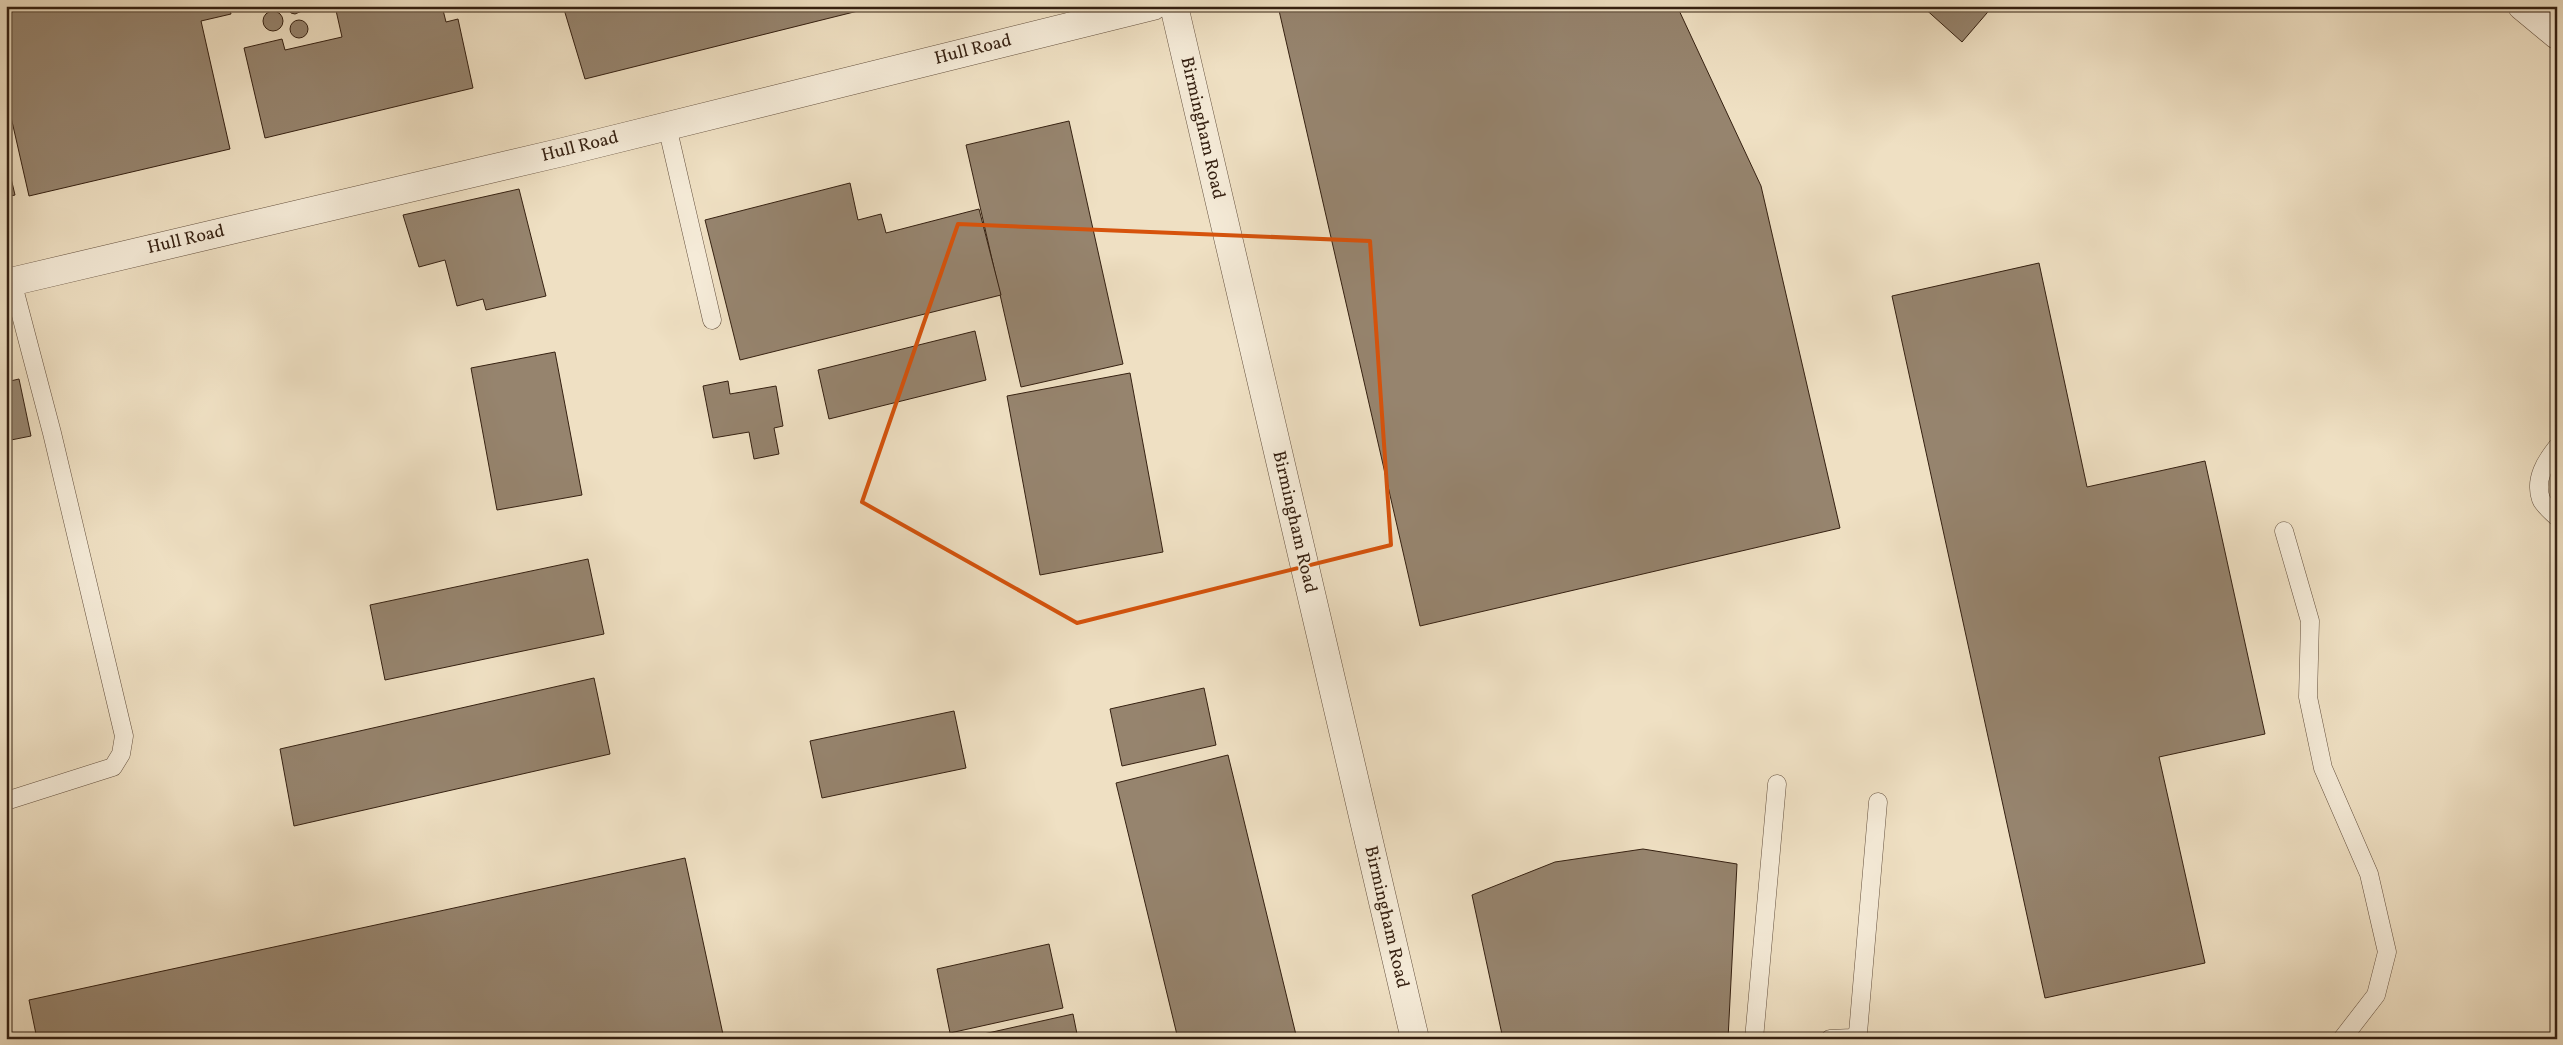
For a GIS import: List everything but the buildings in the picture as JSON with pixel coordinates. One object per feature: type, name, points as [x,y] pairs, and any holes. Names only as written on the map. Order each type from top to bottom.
[{"type":"street","name":"Hull Road","points":[[9,282],[667,126],[1153,6]]},
{"type":"street","name":"Birmingham Road","points":[[1174,6],[1415,1039]]},
{"type":"street","points":[[2522,6],[2557,35]]},
{"type":"lane","points":[[667,126],[712,320]]},
{"type":"lane","points":[[6,801],[113,767],[121,754],[124,736],[52,433],[9,282]]},
{"type":"lane","points":[[2557,447],[2544,464],[2539,483],[2541,500],[2557,517]]},
{"type":"lane","points":[[2284,531],[2310,621],[2308,696],[2323,768],[2369,874],[2387,952],[2376,995],[2342,1039]]},
{"type":"lane","points":[[1754,1039],[1777,784]]},
{"type":"lane","points":[[1830,1039],[1852,1038],[1858,1033],[1878,802]]},
{"type":"highlighted area","points":[[958,224],[1370,241],[1391,545],[1077,623],[862,502]]}]
